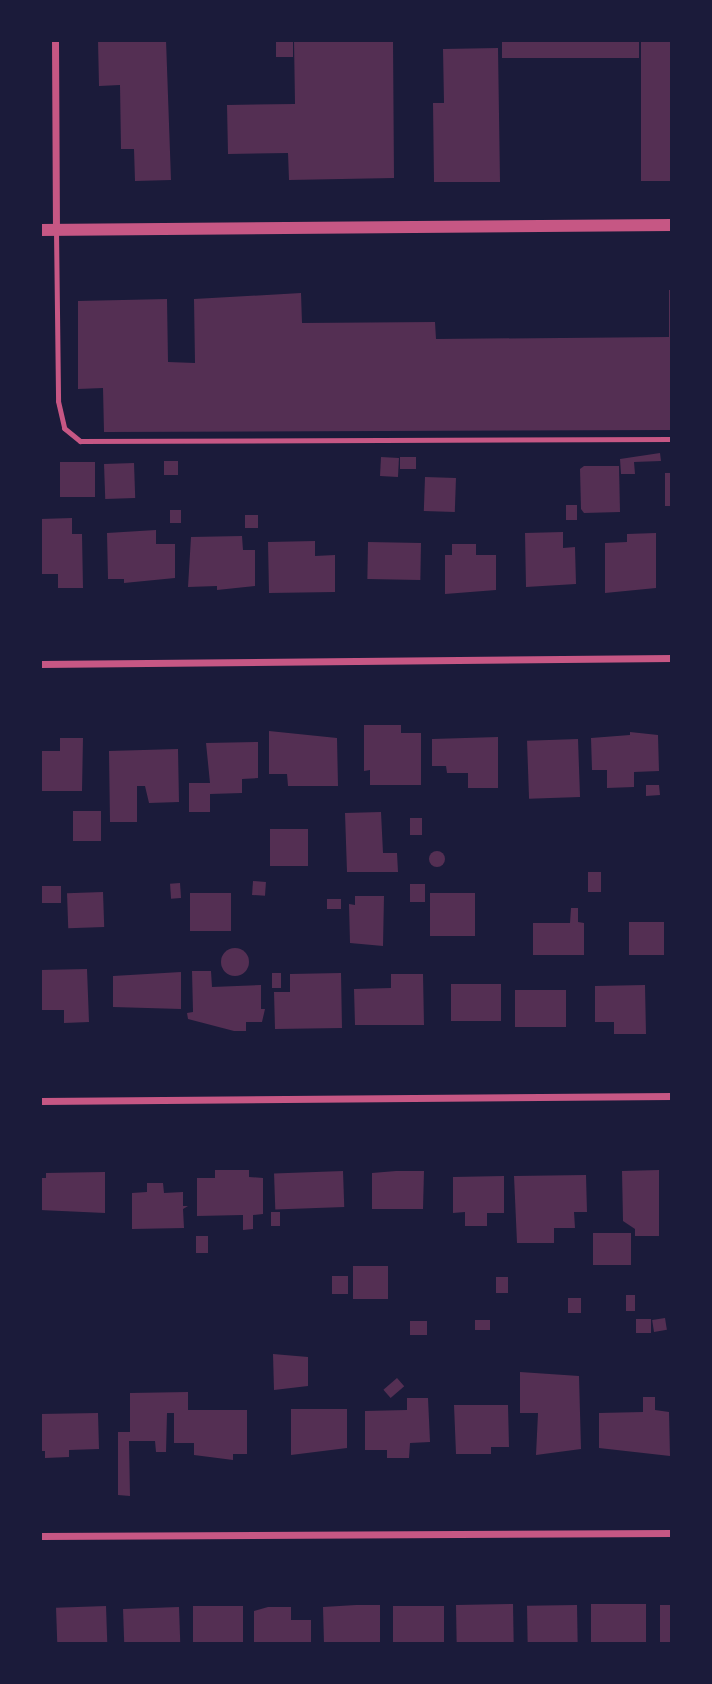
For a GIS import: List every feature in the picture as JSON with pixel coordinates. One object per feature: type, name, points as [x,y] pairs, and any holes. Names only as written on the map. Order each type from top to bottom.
[{"type":"street","points":[[55,40],[56,230]]},
{"type":"street","points":[[40,230],[672,225]]},
{"type":"street","points":[[40,664],[672,658]]},
{"type":"street","points":[[40,1101],[672,1096]]},
{"type":"street","points":[[40,1536],[672,1533]]},
{"type":"lane","points":[[56,230],[58,401],[64,428],[80,441],[672,439]]},
{"type":"building","points":[[98,40],[166,40],[171,180],[135,181],[134,149],[121,149],[120,85],[99,86]]},
{"type":"building","points":[[276,40],[293,40],[293,57],[276,57]]},
{"type":"building","points":[[294,40],[393,40],[394,178],[289,180],[288,153],[228,154],[227,105],[295,104]]},
{"type":"building","points":[[502,40],[639,40],[639,58],[502,58]]},
{"type":"building","points":[[641,40],[672,40],[672,181],[641,181]]},
{"type":"building","points":[[498,48],[500,182],[434,182],[433,103],[444,103],[443,49]]},
{"type":"building","points":[[669,290],[672,290],[670,430],[104,432],[103,388],[78,389],[78,301],[167,299],[168,362],[195,363],[194,299],[301,293],[302,323],[435,322],[436,339],[669,337]]},
{"type":"building","points":[[660,453],[661,461],[634,462],[635,474],[621,474],[620,459]]},
{"type":"building","points":[[381,457],[399,458],[398,477],[380,476]]},
{"type":"building","points":[[400,457],[416,457],[416,469],[400,469]]},
{"type":"building","points":[[164,461],[178,461],[178,475],[164,475]]},
{"type":"building","points":[[60,462],[95,462],[95,497],[60,497]]},
{"type":"building","points":[[134,463],[135,498],[105,499],[104,464]]},
{"type":"building","points":[[584,466],[619,466],[620,512],[584,513],[581,509],[580,469]]},
{"type":"building","points":[[665,473],[672,473],[672,506],[665,506]]},
{"type":"building","points":[[425,477],[456,478],[455,512],[424,511]]},
{"type":"building","points":[[566,505],[577,505],[577,520],[566,520]]},
{"type":"building","points":[[170,510],[181,510],[181,523],[170,523]]},
{"type":"building","points":[[245,515],[258,515],[258,528],[245,528]]},
{"type":"building","points":[[72,518],[72,534],[82,534],[83,588],[58,588],[58,574],[40,574],[40,519]]},
{"type":"building","points":[[156,530],[156,544],[175,544],[175,578],[124,583],[124,579],[108,579],[107,533]]},
{"type":"building","points":[[563,532],[563,548],[575,547],[576,584],[526,587],[525,533]]},
{"type":"building","points":[[656,533],[656,588],[605,593],[605,543],[627,542],[627,534]]},
{"type":"building","points":[[242,536],[243,550],[255,550],[255,586],[217,590],[217,586],[188,587],[191,537]]},
{"type":"building","points":[[315,541],[315,556],[335,555],[335,592],[269,593],[268,542]]},
{"type":"building","points":[[368,542],[421,543],[420,580],[367,579]]},
{"type":"building","points":[[452,544],[476,544],[476,555],[496,555],[496,590],[445,594],[445,555],[452,555]]},
{"type":"building","points":[[364,725],[401,725],[401,733],[421,733],[421,785],[370,785],[370,770],[364,771]]},
{"type":"building","points":[[269,731],[337,738],[338,786],[288,786],[287,774],[269,774]]},
{"type":"building","points":[[630,732],[658,735],[659,771],[634,772],[634,787],[607,788],[607,770],[592,770],[591,738],[630,735]]},
{"type":"building","points":[[498,737],[498,788],[468,788],[468,773],[447,773],[446,766],[432,766],[432,739]]},
{"type":"building","points":[[60,738],[83,738],[82,791],[40,791],[40,751],[60,751]]},
{"type":"building","points":[[578,739],[580,797],[529,799],[527,741]]},
{"type":"building","points":[[258,742],[258,778],[242,779],[242,793],[210,794],[210,812],[189,812],[189,783],[210,783],[206,743]]},
{"type":"building","points":[[178,749],[179,802],[149,803],[145,786],[137,786],[137,822],[110,822],[109,751]]},
{"type":"building","points":[[646,785],[659,785],[660,795],[646,796]]},
{"type":"building","points":[[73,811],[101,811],[101,841],[73,841]]},
{"type":"building","points":[[381,812],[383,853],[397,853],[398,872],[347,872],[345,813]]},
{"type":"building","points":[[410,818],[422,818],[422,835],[410,835]]},
{"type":"building","points":[[270,829],[308,829],[308,866],[270,866]]},
{"type":"building","points":[[434,851],[440,851],[445,859],[443,865],[434,867],[429,862],[429,856]]},
{"type":"building","points":[[588,872],[601,872],[601,892],[588,892]]},
{"type":"building","points":[[253,881],[266,882],[265,896],[252,895]]},
{"type":"building","points":[[180,883],[181,898],[171,899],[170,884]]},
{"type":"building","points":[[410,884],[425,884],[425,902],[410,902]]},
{"type":"building","points":[[40,886],[61,886],[61,903],[40,903]]},
{"type":"building","points":[[103,892],[104,927],[68,928],[67,893]]},
{"type":"building","points":[[190,893],[231,893],[231,931],[190,931]]},
{"type":"building","points":[[430,893],[475,893],[475,936],[430,936]]},
{"type":"building","points":[[355,896],[384,896],[383,946],[350,943],[349,904],[355,905]]},
{"type":"building","points":[[327,899],[341,899],[341,909],[327,909]]},
{"type":"building","points":[[571,908],[578,908],[578,922],[584,923],[584,955],[533,955],[533,923],[570,923]]},
{"type":"building","points":[[629,922],[664,922],[664,955],[629,955]]},
{"type":"building","points":[[235,948],[245,952],[249,962],[245,972],[235,976],[225,972],[221,962],[225,952]]},
{"type":"building","points":[[87,969],[89,1022],[64,1023],[64,1010],[40,1010],[40,970]]},
{"type":"building","points":[[192,971],[211,971],[212,987],[261,985],[261,1009],[265,1009],[262,1022],[246,1022],[246,1031],[234,1031],[188,1019],[187,1013],[193,1012]]},
{"type":"building","points":[[181,972],[181,1009],[113,1007],[113,976]]},
{"type":"building","points":[[272,973],[281,973],[281,988],[272,988]]},
{"type":"building","points":[[341,973],[342,1028],[275,1029],[274,992],[290,992],[290,974]]},
{"type":"building","points":[[391,974],[423,974],[424,1025],[355,1025],[354,989],[391,988]]},
{"type":"building","points":[[451,984],[501,984],[501,1021],[451,1021]]},
{"type":"building","points":[[645,985],[646,1034],[614,1034],[614,1022],[595,1022],[595,986]]},
{"type":"building","points":[[515,990],[566,990],[566,1027],[515,1027]]},
{"type":"building","points":[[215,1170],[249,1170],[249,1177],[263,1178],[263,1214],[253,1215],[253,1229],[243,1230],[243,1215],[197,1216],[197,1178],[215,1178]]},
{"type":"building","points":[[659,1170],[659,1236],[635,1236],[635,1229],[623,1221],[622,1171]]},
{"type":"building","points":[[343,1171],[344,1207],[275,1209],[274,1173]]},
{"type":"building","points":[[424,1171],[423,1209],[372,1209],[372,1173]]},
{"type":"building","points":[[105,1172],[105,1213],[40,1210],[40,1178],[46,1178],[46,1173]]},
{"type":"building","points":[[586,1175],[587,1212],[574,1212],[575,1228],[554,1228],[554,1243],[517,1243],[514,1176]]},
{"type":"building","points":[[504,1176],[504,1213],[487,1213],[487,1226],[465,1226],[465,1212],[453,1213],[453,1177]]},
{"type":"building","points":[[147,1183],[163,1183],[164,1193],[183,1192],[183,1206],[188,1206],[183,1209],[184,1228],[132,1229],[132,1193],[147,1192]]},
{"type":"building","points":[[271,1212],[280,1212],[280,1226],[271,1226]]},
{"type":"building","points":[[593,1233],[631,1233],[631,1265],[593,1265]]},
{"type":"building","points":[[196,1236],[208,1236],[208,1253],[196,1253]]},
{"type":"building","points":[[353,1266],[388,1266],[388,1299],[353,1299]]},
{"type":"building","points":[[332,1276],[348,1276],[348,1294],[332,1294]]},
{"type":"building","points":[[496,1277],[508,1277],[508,1293],[496,1293]]},
{"type":"building","points":[[626,1295],[635,1295],[635,1311],[626,1311]]},
{"type":"building","points":[[568,1298],[581,1298],[581,1313],[568,1313]]},
{"type":"building","points":[[665,1318],[667,1330],[654,1332],[652,1320]]},
{"type":"building","points":[[636,1319],[651,1319],[651,1333],[636,1333]]},
{"type":"building","points":[[475,1320],[490,1320],[490,1330],[475,1330]]},
{"type":"building","points":[[410,1321],[427,1321],[427,1335],[410,1335]]},
{"type":"building","points":[[273,1354],[308,1357],[308,1386],[274,1390]]},
{"type":"building","points":[[520,1372],[579,1376],[581,1449],[536,1455],[538,1413],[520,1413]]},
{"type":"building","points":[[397,1378],[404,1386],[391,1398],[383,1390]]},
{"type":"building","points":[[188,1392],[188,1410],[247,1410],[247,1454],[233,1454],[233,1460],[194,1455],[194,1443],[174,1443],[174,1413],[167,1413],[166,1452],[156,1452],[155,1441],[129,1441],[130,1496],[118,1495],[118,1432],[130,1432],[130,1393]]},
{"type":"building","points":[[643,1397],[655,1397],[655,1410],[669,1412],[670,1456],[599,1448],[599,1413],[643,1412]]},
{"type":"building","points":[[407,1398],[428,1398],[430,1442],[410,1443],[409,1458],[387,1458],[387,1450],[365,1450],[365,1411],[407,1410]]},
{"type":"building","points":[[454,1405],[508,1405],[509,1447],[491,1447],[491,1454],[456,1454]]},
{"type":"building","points":[[291,1409],[347,1409],[347,1448],[291,1455]]},
{"type":"building","points":[[98,1413],[99,1449],[69,1450],[69,1457],[45,1458],[45,1451],[40,1451],[40,1414]]},
{"type":"building","points":[[513,1604],[514,1644],[457,1644],[456,1605]]},
{"type":"building","points":[[591,1604],[646,1604],[646,1644],[591,1644]]},
{"type":"building","points":[[380,1605],[380,1644],[324,1644],[323,1607]]},
{"type":"building","points":[[577,1605],[578,1644],[528,1644],[527,1606]]},
{"type":"building","points":[[660,1605],[672,1605],[672,1644],[660,1644]]},
{"type":"building","points":[[106,1606],[107,1644],[57,1644],[56,1608]]},
{"type":"building","points":[[193,1606],[243,1606],[243,1644],[193,1644]]},
{"type":"building","points":[[393,1606],[444,1606],[444,1644],[393,1644]]},
{"type":"building","points":[[179,1607],[180,1644],[124,1644],[123,1609]]},
{"type":"building","points":[[268,1607],[291,1607],[291,1620],[311,1620],[311,1644],[254,1644],[254,1611]]}]
